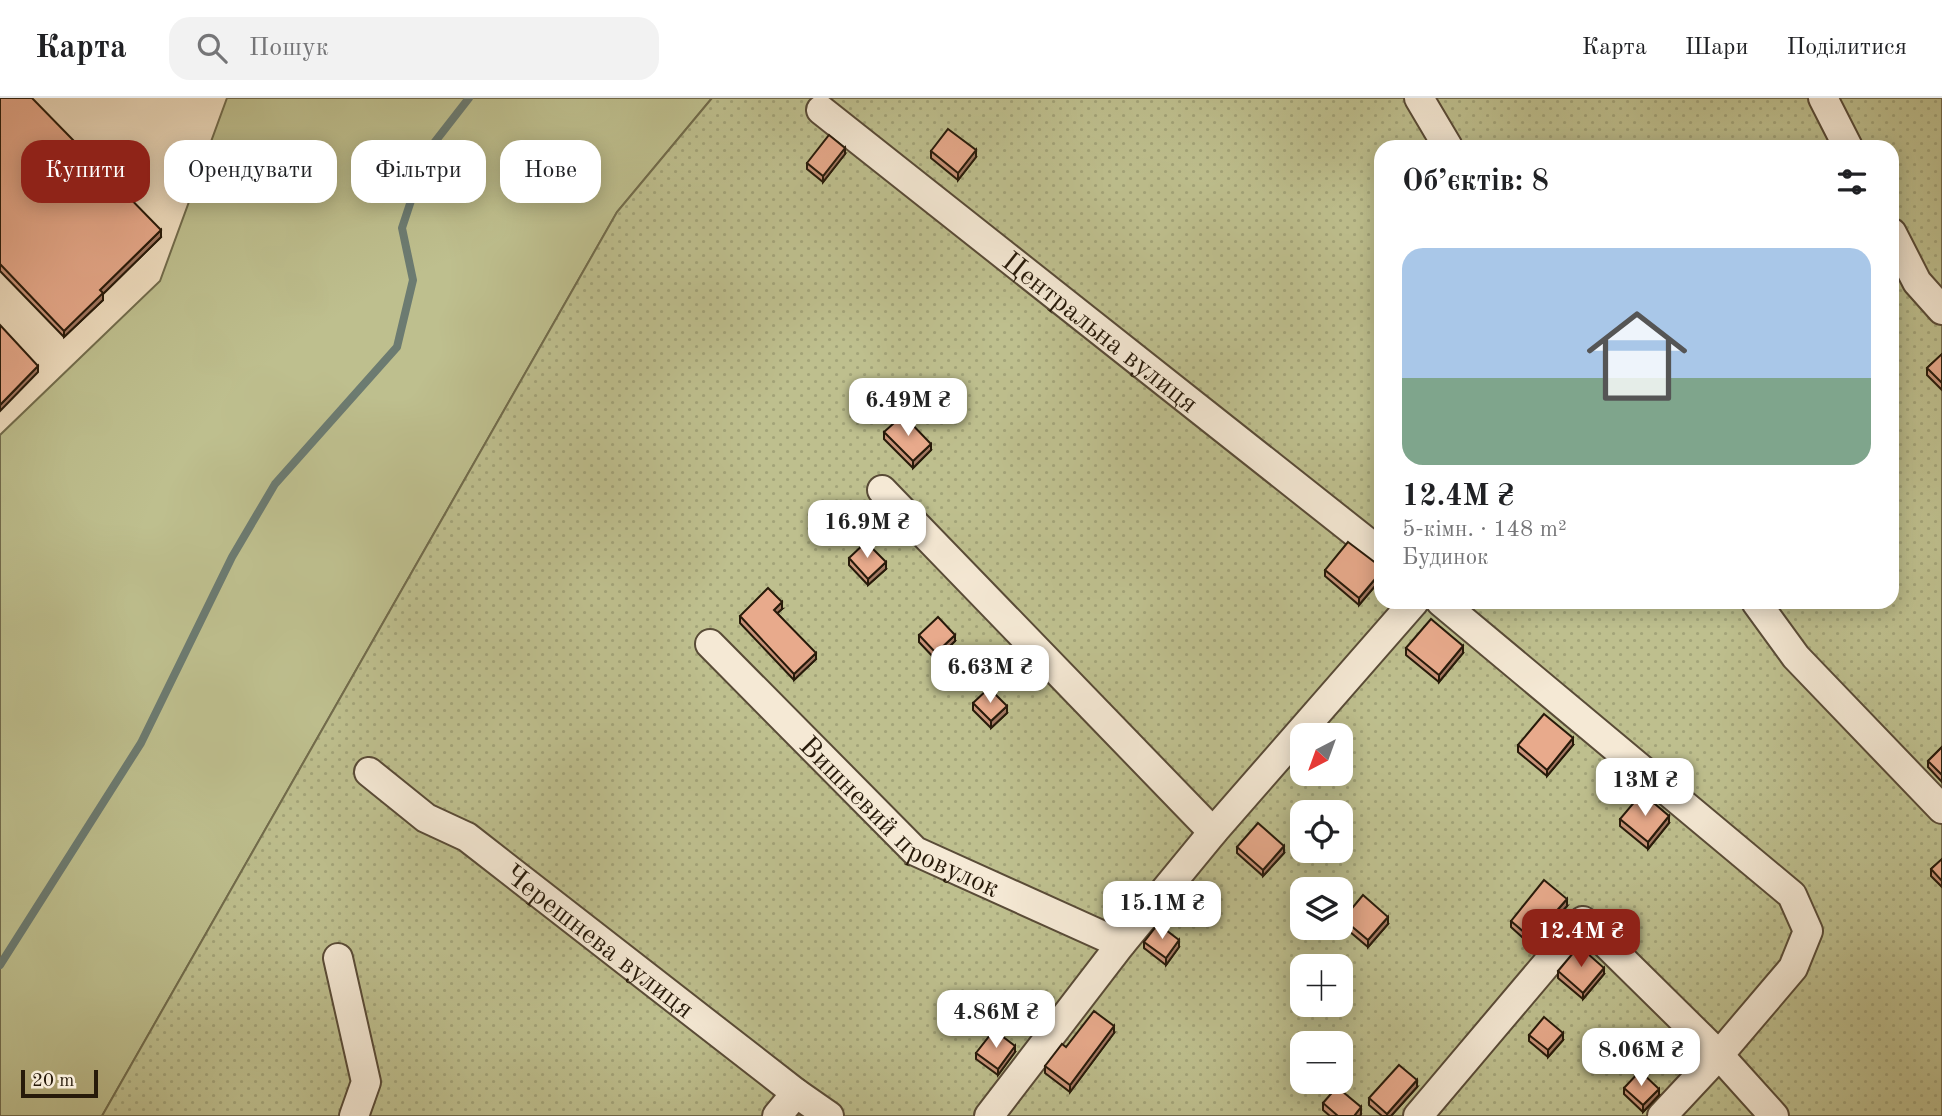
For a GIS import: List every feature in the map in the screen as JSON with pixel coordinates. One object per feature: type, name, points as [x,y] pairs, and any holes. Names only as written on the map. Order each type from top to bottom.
[{"type":"lane","points":[[1419,98],[1444,140]]},
{"type":"lane","points":[[1823,98],[1844,140]]},
{"type":"lane","name":"Центральна вулиця","points":[[821,110],[1374,547]]},
{"type":"lane","points":[[1899,247],[1917,282],[1942,310]]},
{"type":"lane","points":[[882,490],[1213,832]]},
{"type":"lane","points":[[989,1116],[1121,944],[1213,832],[1408,609]]},
{"type":"lane","points":[[1449,609],[1792,895],[1808,931],[1793,968],[1719,1055],[1662,1116]]},
{"type":"lane","points":[[1761,609],[1796,657],[1942,809]]},
{"type":"lane","name":"Вишневий провулок","points":[[710,644],[915,851],[1121,944]]},
{"type":"lane","name":"Черешнева вулиця","points":[[369,772],[426,818],[467,836],[829,1116]]},
{"type":"lane","points":[[1418,1116],[1583,921],[1719,1055],[1774,1116]]},
{"type":"lane","points":[[338,958],[366,1082],[354,1116]]},
{"type":"lane","points":[[777,1116],[796,1093]]},
{"type":"green space","points":[[227,98],[712,98],[617,212],[102,1116],[0,1116],[0,435],[160,281],[189,203],[337,203],[337,140],[212,140]]},
{"type":"green space","points":[[712,98],[1942,98],[1942,1116],[102,1116],[617,212]]},
{"type":"building","points":[[0,98],[32,98],[73,140],[21,140],[21,203],[135,203],[161,230],[100,290],[103,293],[64,331],[0,264]]},
{"type":"building","points":[[948,129],[976,150],[958,173],[931,151]]},
{"type":"building","points":[[829,135],[845,148],[823,176],[807,163]]},
{"type":"building","points":[[0,325],[38,366],[0,405]]},
{"type":"building","points":[[1942,354],[1942,383],[1927,368]]},
{"type":"building","points":[[903,415],[931,444],[913,461],[884,432]]},
{"type":"building","points":[[866,542],[886,562],[868,579],[849,558]]},
{"type":"building","points":[[1348,542],[1374,562],[1374,580],[1359,598],[1325,570]]},
{"type":"building","points":[[768,588],[782,602],[774,610],[816,653],[794,674],[740,616]]},
{"type":"building","points":[[938,617],[955,635],[936,653],[919,635]]},
{"type":"building","points":[[1431,619],[1463,646],[1439,675],[1406,648]]},
{"type":"building","points":[[989,688],[1007,706],[991,721],[973,703]]},
{"type":"building","points":[[1544,714],[1573,738],[1547,770],[1518,745]]},
{"type":"building","points":[[1942,747],[1942,775],[1928,761]]},
{"type":"building","points":[[1642,793],[1669,816],[1648,842],[1620,819]]},
{"type":"building","points":[[1258,823],[1284,846],[1263,870],[1237,847]]},
{"type":"building","points":[[1942,859],[1942,881],[1931,869]]},
{"type":"building","points":[[1544,880],[1567,899],[1532,939],[1511,921]]},
{"type":"building","points":[[1363,895],[1388,917],[1368,940],[1353,927],[1353,907]]},
{"type":"building","points":[[1158,924],[1179,940],[1166,958],[1144,942]]},
{"type":"building","points":[[1579,946],[1604,968],[1583,993],[1558,971]]},
{"type":"building","points":[[1094,1011],[1114,1026],[1070,1085],[1045,1066],[1062,1044],[1066,1047]]},
{"type":"building","points":[[1544,1017],[1563,1033],[1548,1050],[1529,1035]]},
{"type":"building","points":[[994,1030],[1015,1046],[998,1069],[976,1053]]},
{"type":"building","points":[[1399,1065],[1417,1080],[1387,1114],[1369,1098]]},
{"type":"building","points":[[1640,1071],[1659,1089],[1643,1105],[1624,1088]]},
{"type":"building","points":[[1331,1094],[1345,1094],[1361,1107],[1354,1116],[1338,1116],[1323,1103]]},
{"type":"waterway","points":[[0,965],[141,743],[232,557],[275,484],[397,347],[413,280],[402,228],[427,152],[469,98]]}]
